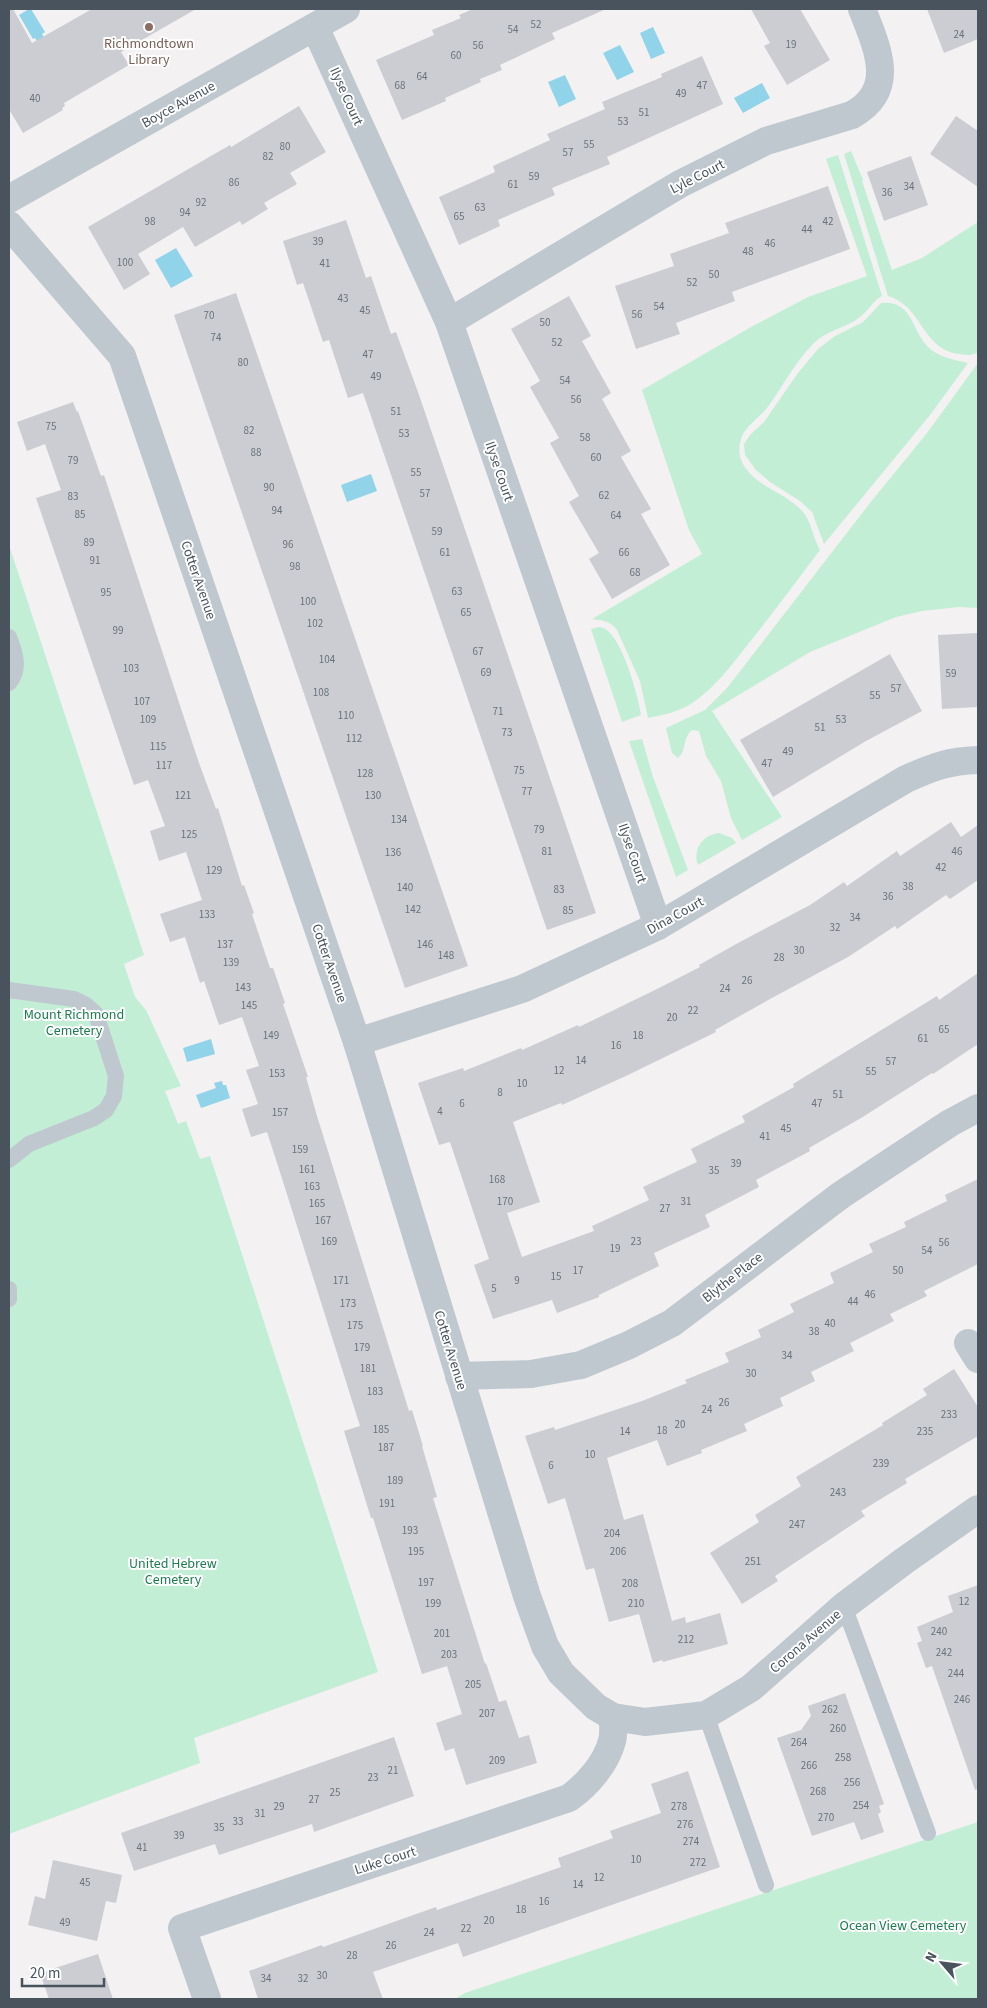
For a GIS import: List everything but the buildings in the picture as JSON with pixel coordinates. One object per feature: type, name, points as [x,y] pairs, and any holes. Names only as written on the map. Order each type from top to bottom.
[{"type":"street","name":"Boyce Avenue","points":[[9,199],[346,9]]},
{"type":"street","name":"Lyle Court","points":[[449,322],[680,184],[766,141],[852,115],[864,108],[876,95],[880,77],[876,46],[862,9]]},
{"type":"street","name":"Ilyse Court","points":[[315,27],[449,322],[658,926]]},
{"type":"street","name":"Cotter Avenue","points":[[9,225],[122,356],[357,1042],[527,1596],[545,1646],[568,1680],[596,1707],[613,1718]]},
{"type":"street","name":"Dina Court","points":[[357,1042],[522,989],[658,926],[906,779],[955,760],[978,760]]},
{"type":"street","name":"Blythe Place","points":[[459,1376],[531,1374],[573,1367],[629,1345],[672,1322],[841,1195],[950,1123],[978,1108]]},
{"type":"street","name":"Corona Avenue","points":[[613,1718],[645,1722],[706,1715],[750,1688],[844,1606],[978,1509]]},
{"type":"street","name":"Luke Court","points":[[207,1999],[182,1928],[569,1798],[583,1787],[603,1761],[612,1740],[613,1718]]},
{"type":"lane","points":[[9,637],[15,652],[17,666],[9,683]]},
{"type":"lane","points":[[9,990],[74,999],[86,1005],[96,1014],[116,1076],[114,1096],[106,1110],[94,1118],[28,1144],[9,1160]]},
{"type":"lane","points":[[9,1289],[9,1300]]},
{"type":"lane","points":[[844,1606],[928,1833]]},
{"type":"lane","points":[[706,1715],[766,1885]]},
{"type":"green space","points":[[851,151],[863,180],[892,270],[922,258],[978,222],[978,352],[967,355],[946,350],[929,336],[909,309],[900,301],[888,296],[844,154]]},
{"type":"green space","points":[[838,155],[882,296],[860,317],[825,335],[807,350],[767,408],[744,432],[739,449],[742,462],[754,478],[788,499],[803,512],[820,550],[755,636],[716,683],[695,701],[684,707],[648,718],[640,681],[617,630],[609,623],[592,619],[702,554],[689,530],[642,390],[751,327],[808,297],[867,276],[826,159]]},
{"type":"green space","points":[[881,303],[892,303],[905,311],[922,340],[932,350],[947,358],[968,363],[930,415],[824,544],[812,512],[800,501],[770,482],[756,470],[745,455],[744,444],[750,435],[764,422],[798,373],[818,349],[835,336],[863,322]]},
{"type":"green space","points":[[978,363],[978,608],[959,607],[922,611],[896,617],[810,652],[712,711],[782,817],[742,840],[731,818],[721,781],[706,756],[699,731],[692,730],[689,733],[683,752],[678,758],[672,753],[666,728],[705,710],[727,688],[870,503],[927,433]]},
{"type":"green space","name":"United Hebrew Cemetery","points":[[9,545],[144,955],[124,964],[135,997],[146,1010],[181,1086],[165,1091],[178,1124],[186,1121],[200,1159],[210,1156],[378,1672],[194,1738],[200,1763],[9,1834]]},
{"type":"green space","points":[[599,627],[607,630],[621,650],[632,679],[639,706],[641,715],[622,722],[591,629]]},
{"type":"green space","points":[[642,739],[653,777],[688,870],[676,877],[629,741]]},
{"type":"green space","points":[[719,833],[732,838],[736,843],[698,865],[696,854],[700,844],[713,834]]},
{"type":"green space","name":"Ocean View Cemetery","points":[[978,1822],[978,1999],[455,1999],[465,1993]]},
{"type":"water","points":[[31,9],[45,32],[42,34],[45,39],[38,43],[35,38],[33,39],[19,15]]},
{"type":"water","points":[[653,27],[665,53],[651,59],[640,33]]},
{"type":"water","points":[[620,45],[634,72],[617,80],[603,53]]},
{"type":"water","points":[[565,75],[576,99],[559,107],[548,82]]},
{"type":"water","points":[[762,83],[770,98],[743,113],[734,98]]},
{"type":"water","points":[[176,248],[193,276],[171,288],[155,260]]},
{"type":"water","points":[[371,474],[377,491],[347,502],[341,485]]},
{"type":"water","points":[[211,1039],[215,1054],[187,1062],[183,1048]]},
{"type":"water","points":[[222,1081],[223,1085],[226,1085],[230,1098],[201,1108],[196,1095],[216,1088],[214,1083]]},
{"type":"place","name":"Richmondtown Library","points":[[149,27]]},
{"type":"park label","name":"Mount Richmond Cemetery","points":[[74,1022]]}]
